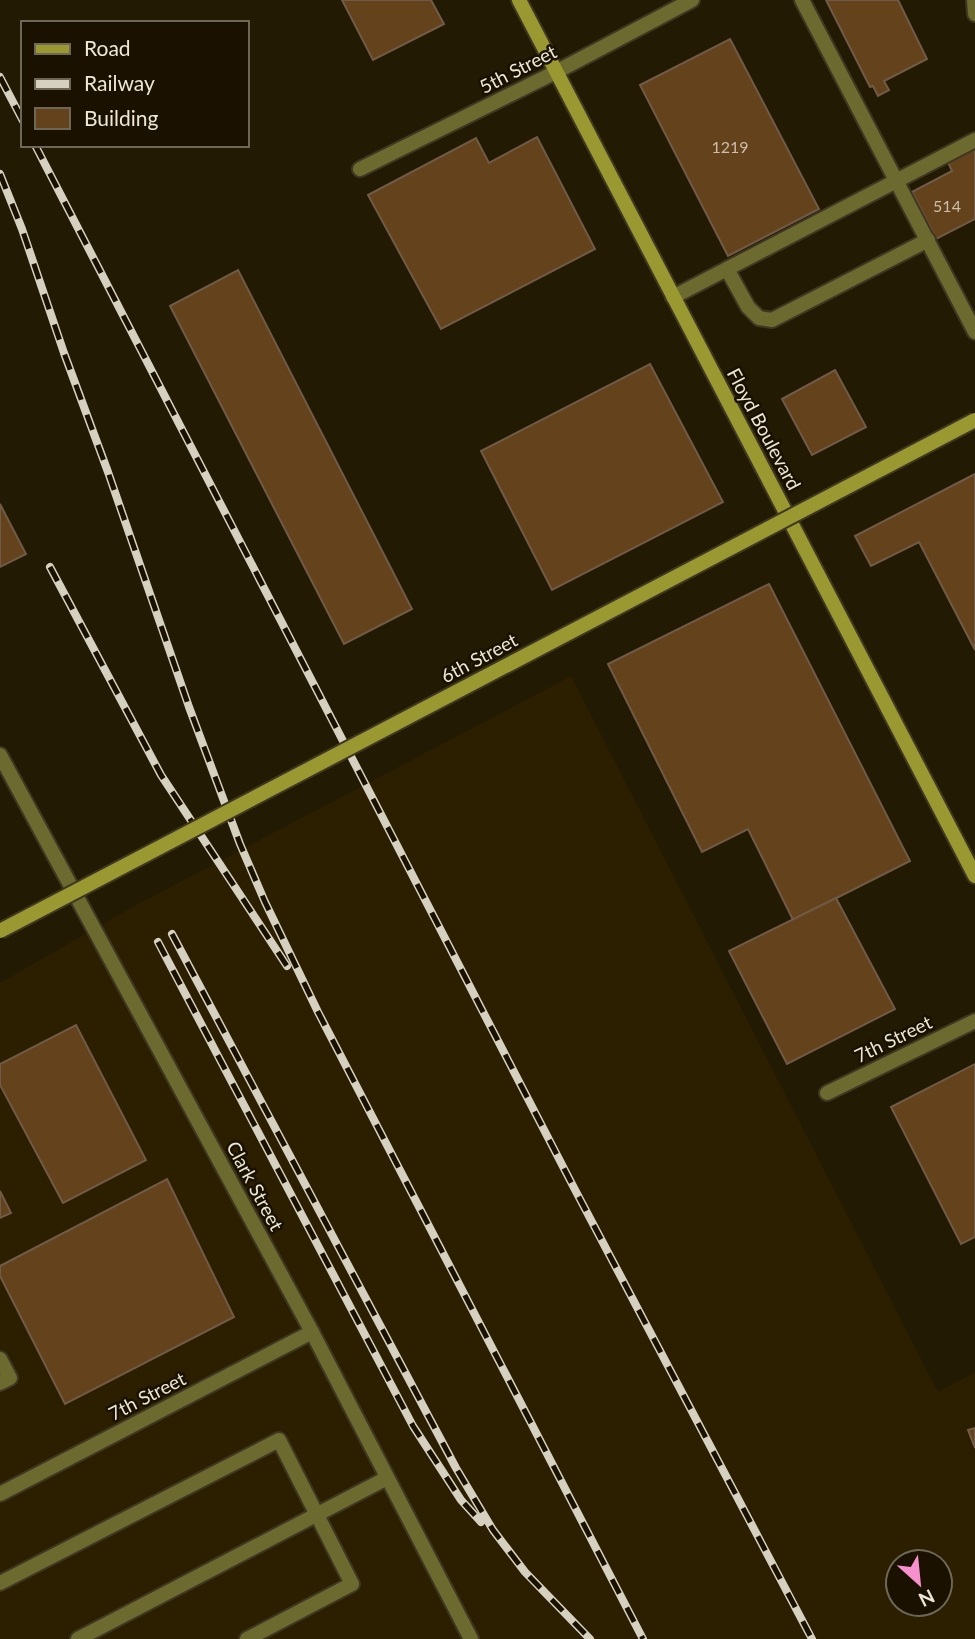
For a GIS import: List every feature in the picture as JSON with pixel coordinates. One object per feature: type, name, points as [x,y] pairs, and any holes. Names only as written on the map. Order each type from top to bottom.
[{"type":"main road","name":"Floyd Boulevard","points":[[519,0],[975,876]]},
{"type":"main road","name":"6th Street","points":[[0,931],[975,420]]},
{"type":"street","name":"5th Street","points":[[360,169],[556,72],[692,0]]},
{"type":"street","points":[[803,0],[975,332]]},
{"type":"street","points":[[974,0],[975,14]]},
{"type":"street","points":[[673,297],[975,140]]},
{"type":"street","points":[[727,269],[748,307],[759,318],[772,320],[928,240]]},
{"type":"street","name":"Clark Street","points":[[0,755],[312,1332],[471,1639]]},
{"type":"street","name":"7th Street","points":[[827,1093],[975,1021]]},
{"type":"street","name":"7th Street","points":[[0,1494],[312,1332]]},
{"type":"street","points":[[0,1359],[10,1378],[0,1383]]},
{"type":"street","points":[[1,1580],[279,1440],[352,1584],[247,1639]]},
{"type":"street","points":[[78,1639],[387,1478]]},
{"type":"shaded area","points":[[571,676],[938,1392],[975,1372],[975,1639],[0,1639],[0,983],[125,911]]},
{"type":"building","points":[[342,0],[431,0],[444,24],[373,60]]},
{"type":"building","points":[[826,0],[898,0],[927,59],[884,81],[889,90],[878,96],[873,86],[870,87]]},
{"type":"building","points":[[730,39],[819,209],[728,256],[640,85]]},
{"type":"building","points":[[537,137],[595,249],[441,329],[368,195],[476,138],[489,163]]},
{"type":"building","points":[[975,148],[975,219],[936,239],[912,192],[952,171],[948,162]]},
{"type":"building","points":[[238,270],[412,609],[344,644],[170,306]]},
{"type":"building","points":[[650,364],[723,502],[552,590],[481,451]]},
{"type":"building","points":[[835,370],[866,427],[812,455],[782,399]]},
{"type":"building","points":[[975,474],[975,650],[919,542],[871,566],[855,536]]},
{"type":"building","points":[[0,504],[26,554],[0,567]]},
{"type":"building","points":[[769,584],[910,861],[793,920],[748,829],[702,852],[608,664]]},
{"type":"building","points":[[836,898],[895,1009],[787,1064],[729,951]]},
{"type":"building","points":[[76,1025],[146,1160],[63,1203],[0,1085],[0,1064]]},
{"type":"building","points":[[975,1064],[975,1237],[961,1244],[891,1107]]},
{"type":"building","points":[[167,1179],[234,1317],[65,1404],[0,1276],[0,1266]]},
{"type":"building","points":[[0,1191],[11,1213],[0,1218]]},
{"type":"building","points":[[975,1428],[975,1448],[968,1430]]},
{"type":"railway","points":[[0,77],[21,117]]},
{"type":"railway","points":[[36,147],[572,1184],[812,1639]]},
{"type":"railway","points":[[0,174],[22,229],[189,707],[240,844],[265,902],[318,1012],[643,1639]]},
{"type":"railway","points":[[50,567],[161,775],[287,966]]},
{"type":"railway","points":[[172,934],[456,1468],[493,1530],[525,1572],[590,1639]]},
{"type":"railway","points":[[158,942],[413,1426],[461,1500],[481,1522]]}]
